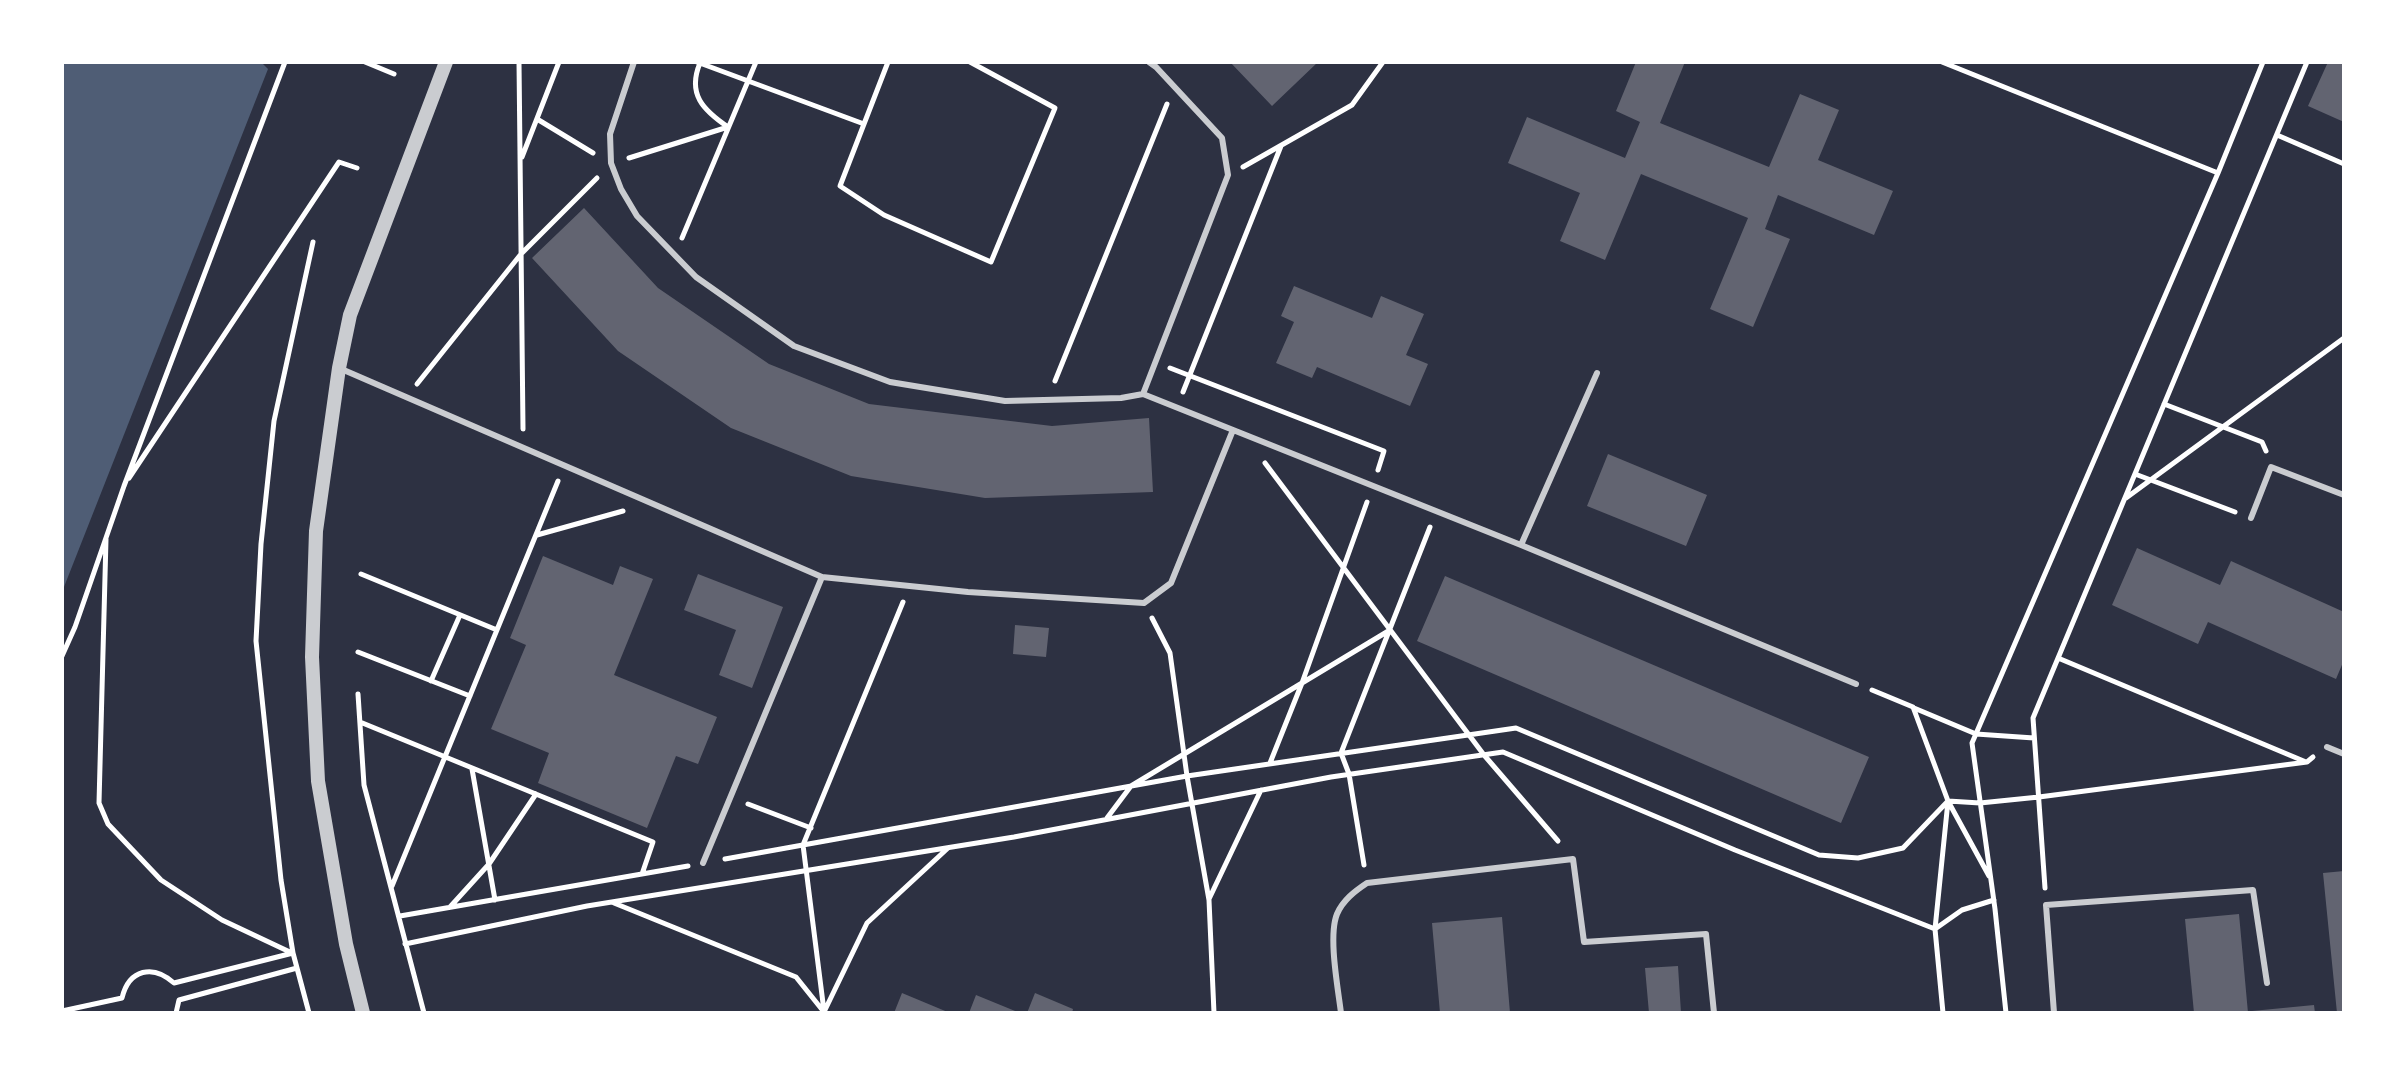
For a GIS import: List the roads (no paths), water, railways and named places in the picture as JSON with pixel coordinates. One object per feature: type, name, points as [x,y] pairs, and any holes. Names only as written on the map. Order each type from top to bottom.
[{"type":"street","points":[[363,1013],[346,944],[318,781],[312,657],[316,531],[339,368],[350,315],[446,62]]},
{"type":"lane","points":[[634,62],[610,134],[611,163],[621,189],[637,216],[696,277],[794,346],[890,382],[1005,401],[1121,398],[1143,394],[1521,545],[1856,684]]},
{"type":"lane","points":[[1143,394],[1228,175],[1222,138],[1149,62]]},
{"type":"lane","points":[[339,368],[822,577],[910,587],[1144,603],[1171,583],[1233,430]]},
{"type":"lane","points":[[1521,545],[1597,373]]},
{"type":"lane","points":[[2251,518],[2271,467],[2344,495]]},
{"type":"lane","points":[[703,863],[822,577]]},
{"type":"lane","points":[[2327,747],[2344,754]]},
{"type":"lane","points":[[1341,1013],[1333,929],[1338,911],[1351,894],[1367,883],[1573,859],[1584,942],[1706,934],[1714,1013]]},
{"type":"lane","points":[[2054,1013],[2046,905],[2253,890],[2267,983]]},
{"type":"water","points":[[62,62],[261,62],[268,69],[62,592]]}]
